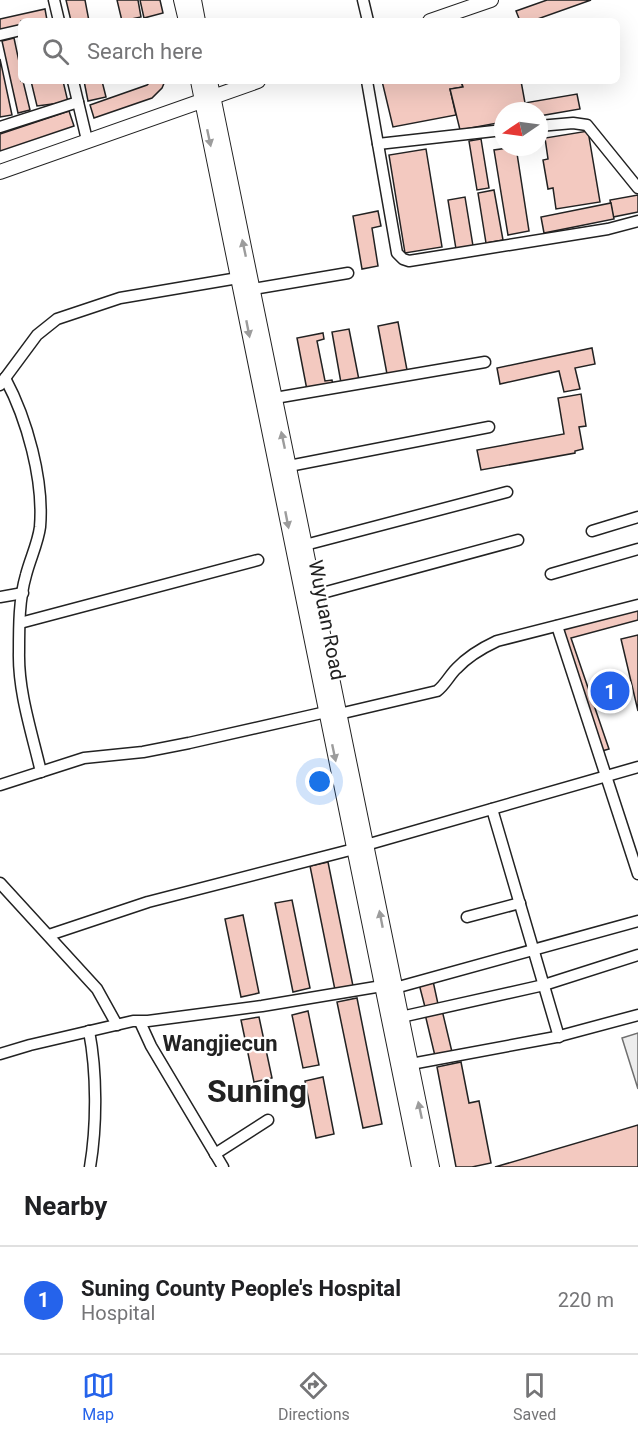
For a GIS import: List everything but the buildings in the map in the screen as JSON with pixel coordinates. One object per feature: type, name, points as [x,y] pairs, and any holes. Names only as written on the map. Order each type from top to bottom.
[{"type":"main road","points":[[181,0],[185,18]]},
{"type":"main road","points":[[194,0],[197,18]]},
{"type":"main road","points":[[439,18],[491,0]]},
{"type":"main road","name":"Wuyuan Road","points":[[200,84],[208,98],[252,288],[315,595],[333,713]]},
{"type":"main road","name":"Wuyuan Road","points":[[210,84],[208,98],[238,278],[333,713],[388,987],[419,1167]]},
{"type":"main road","points":[[0,172],[249,84]]},
{"type":"main road","name":"Wuyuan Road","points":[[388,987],[401,1017],[432,1167]]},
{"type":"street","points":[[54,0],[58,18]]},
{"type":"street","points":[[363,0],[367,18]]},
{"type":"street","points":[[0,35],[18,31]]},
{"type":"street","points":[[74,84],[87,140]]},
{"type":"street","points":[[368,84],[397,253],[403,259],[409,261],[596,231],[638,221]]},
{"type":"street","points":[[0,127],[78,102]]},
{"type":"street","points":[[548,125],[573,123],[587,125],[638,188]]},
{"type":"street","points":[[378,144],[494,131]]},
{"type":"street","points":[[252,288],[348,273]]},
{"type":"street","points":[[41,772],[21,680],[18,654],[22,593],[40,527],[39,494],[26,423],[18,402],[2,381],[37,335],[57,319],[120,298],[238,278]]},
{"type":"street","points":[[275,398],[485,362]]},
{"type":"street","points":[[289,466],[489,427]]},
{"type":"street","points":[[304,545],[507,492]]},
{"type":"street","points":[[592,531],[638,517]]},
{"type":"street","points":[[315,595],[518,540]]},
{"type":"street","points":[[551,574],[638,549]]},
{"type":"street","points":[[20,623],[258,560]]},
{"type":"street","points":[[0,597],[22,593]]},
{"type":"street","points":[[0,785],[84,758],[143,752],[437,691],[444,686],[459,666],[486,646],[497,641],[638,605]]},
{"type":"street","points":[[557,626],[638,874]]},
{"type":"street","points":[[49,935],[148,902],[360,847],[638,767]]},
{"type":"street","points":[[492,808],[560,1037]]},
{"type":"street","points":[[0,883],[97,989],[117,1024]]},
{"type":"street","points":[[467,917],[520,903]]},
{"type":"street","points":[[0,1054],[117,1024],[388,987],[534,951],[638,921]]},
{"type":"street","points":[[401,1017],[544,985],[638,955]]},
{"type":"street","points":[[411,1064],[560,1037],[638,1015]]},
{"type":"street","points":[[140,1022],[151,1046],[223,1167]]},
{"type":"street","points":[[89,1031],[93,1054],[94,1099],[93,1150],[90,1167]]},
{"type":"street","points":[[215,1154],[268,1120]]},
{"type":"shaded area","points":[[638,1033],[638,1089],[622,1038]]},
{"type":"place","name":"Suning County People's Hospital","points":[[610,691]]},
{"type":"district","name":"Wangjiecun","points":[[220,1043]]},
{"type":"district","name":"Suning","points":[[257,1091]]}]
